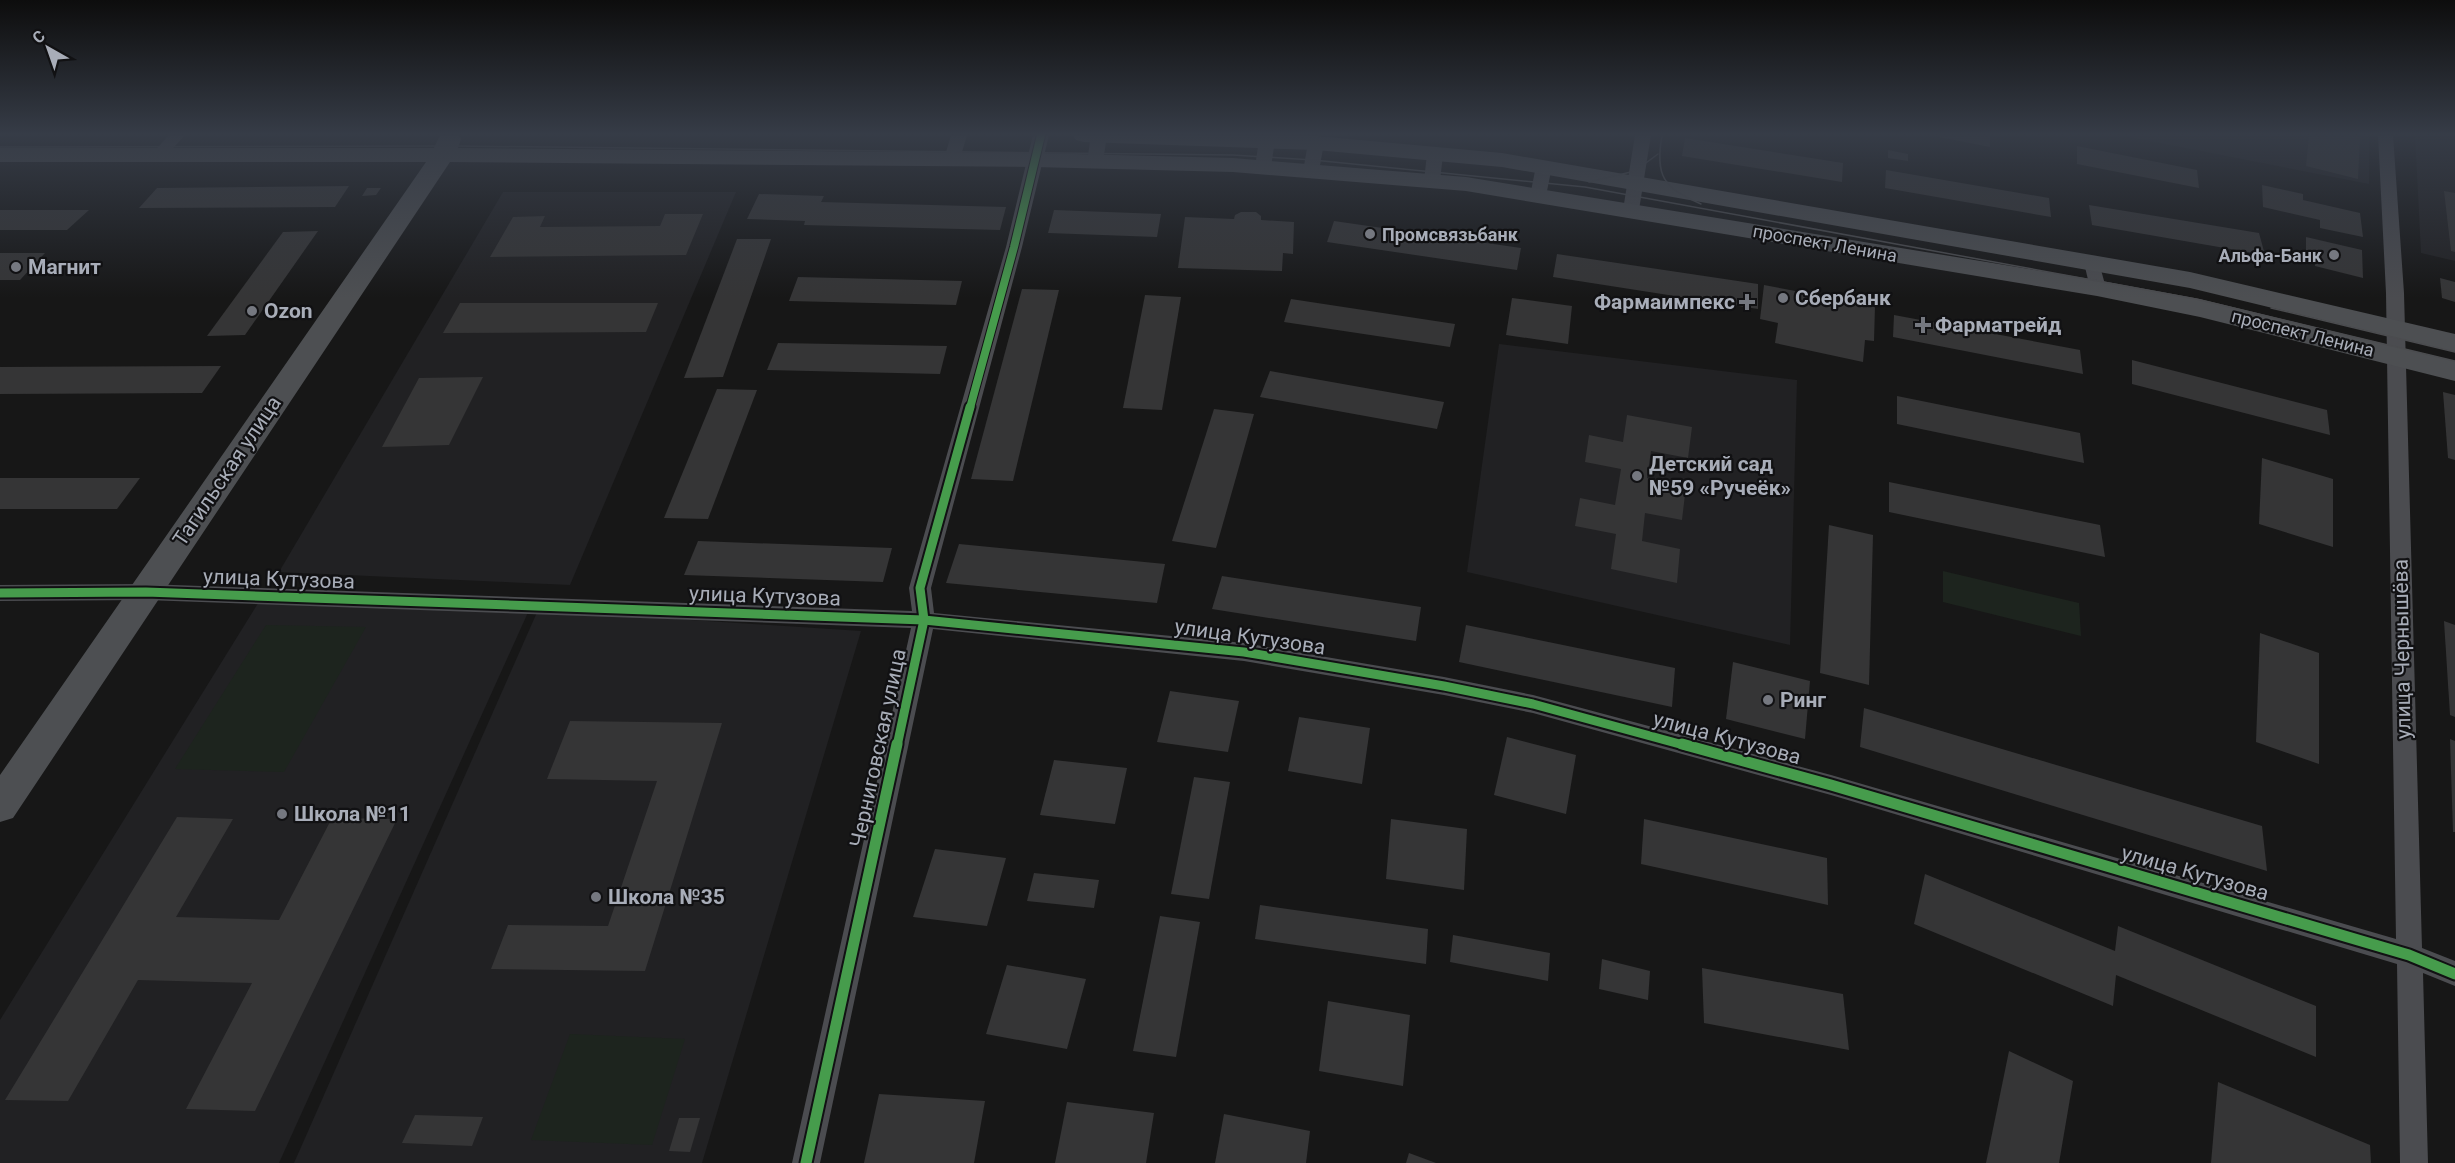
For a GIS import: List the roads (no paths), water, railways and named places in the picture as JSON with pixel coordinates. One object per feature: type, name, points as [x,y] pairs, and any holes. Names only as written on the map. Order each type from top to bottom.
[{"type":"main road","name":"Тагильская улица","points":[[0,806],[417,189]]},
{"type":"main road","name":"проспект Ленина","points":[[1490,189],[1631,210],[2097,288],[2200,308],[2455,371]]},
{"type":"main road","name":"проспект Ленина","points":[[1676,189],[2190,280],[2455,343]]},
{"type":"street","name":"Черниговская улица","points":[[806,1163],[924,620],[920,588],[1028,189]]},
{"type":"street","points":[[1538,196],[1539,189]]},
{"type":"street","points":[[1631,210],[1634,189]]},
{"type":"street","name":"улица Чернышёва","points":[[2389,189],[2396,328],[2394,355],[2414,1163]]},
{"type":"street","points":[[2092,263],[2097,288]]},
{"type":"street","name":"улица Кутузова","points":[[0,593],[146,592],[924,620],[1244,652],[1444,686],[1533,704],[1832,785],[2409,955],[2455,974]]},
{"type":"tram line","points":[[1597,189],[2196,299],[2455,361]]},
{"type":"tram line","points":[[1674,189],[1701,204]]},
{"type":"tram line","points":[[2271,308],[2455,352]]},
{"type":"place","name":"Промсвязьбанк","points":[[1370,234]]},
{"type":"place","name":"Альфа-Банк","points":[[2334,255]]},
{"type":"place","name":"Магнит","points":[[16,267]]},
{"type":"place","name":"Сбербанк","points":[[1783,298]]},
{"type":"place","name":"Фармаимпекс","points":[[1747,302]]},
{"type":"place","name":"Ozon","points":[[252,311]]},
{"type":"place","name":"Фарматрейд","points":[[1923,325]]},
{"type":"place","name":"Детский сад №59 «Ручеёк»","points":[[1637,476]]},
{"type":"place","name":"Ринг","points":[[1768,700]]},
{"type":"place","name":"Школа №11","points":[[282,814]]},
{"type":"place","name":"Школа №35","points":[[596,897]]}]
